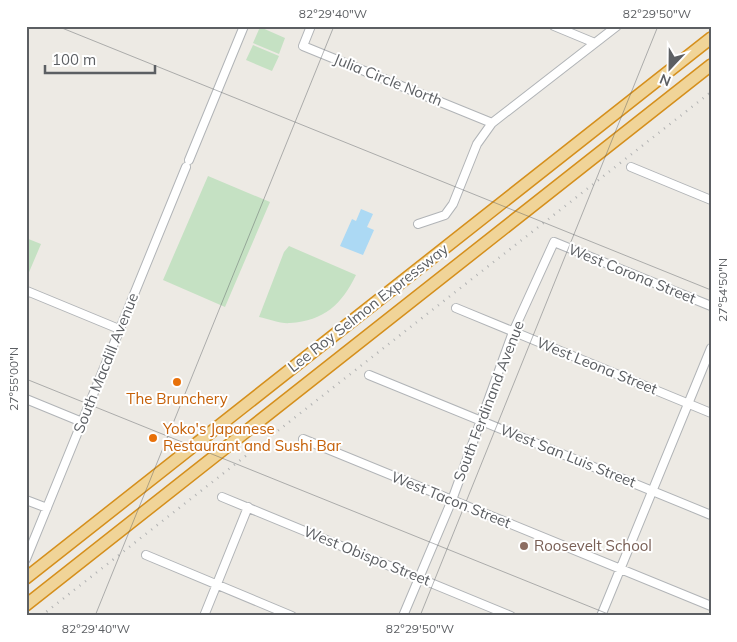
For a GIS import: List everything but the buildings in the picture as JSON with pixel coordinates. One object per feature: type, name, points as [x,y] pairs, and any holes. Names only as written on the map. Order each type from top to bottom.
[{"type":"highway","name":"Lee Roy Selmon Expressway","points":[[26,578],[711,38]]},
{"type":"highway","name":"Lee Roy Selmon Expressway","points":[[30,602],[711,65]]},
{"type":"street","name":"South Macdill Avenue","points":[[26,559],[244,26]]},
{"type":"street","name":"Julia Circle North","points":[[311,26],[303,46],[492,123]]},
{"type":"street","points":[[554,26],[595,43]]},
{"type":"street","points":[[418,224],[445,215],[453,204],[477,144],[492,123],[617,26]]},
{"type":"street","points":[[631,167],[711,200]]},
{"type":"street","name":"West Corona Street","points":[[554,242],[711,306]]},
{"type":"street","name":"South Ferdinand Avenue","points":[[403,616],[452,500],[513,332],[554,242]]},
{"type":"street","points":[[26,294],[27,291],[119,329]]},
{"type":"street","name":"West Leona Street","points":[[456,308],[711,413]]},
{"type":"street","points":[[601,616],[711,348]]},
{"type":"street","name":"West San Luis Street","points":[[369,375],[711,515]]},
{"type":"street","points":[[26,399],[82,422]]},
{"type":"street","name":"West Tacon Street","points":[[303,439],[711,606]]},
{"type":"street","name":"West Obispo Street","points":[[222,496],[511,616]]},
{"type":"street","points":[[26,500],[47,508]]},
{"type":"street","points":[[204,616],[248,508]]},
{"type":"street","points":[[146,555],[292,616]]},
{"type":"green space","points":[[260,27],[285,38],[279,54],[253,43]]},
{"type":"green space","points":[[253,45],[279,56],[272,71],[246,60]]},
{"type":"green space","points":[[208,176],[270,202],[225,307],[163,280]]},
{"type":"green space","points":[[26,238],[41,244],[27,277],[26,277]]},
{"type":"green space","points":[[289,246],[356,275],[345,294],[330,309],[322,315],[302,322],[286,323],[259,317],[284,252]]},
{"type":"water","points":[[361,209],[373,214],[367,227],[374,230],[363,255],[340,246],[352,219],[356,221]]},
{"type":"railway","points":[[41,616],[711,92]]},
{"type":"place","name":"The Brunchery","points":[[177,382]]},
{"type":"place","name":"Yoko's Japanese Restaurant and Sushi Bar","points":[[153,438]]},
{"type":"place","name":"Roosevelt School","points":[[524,546]]}]
